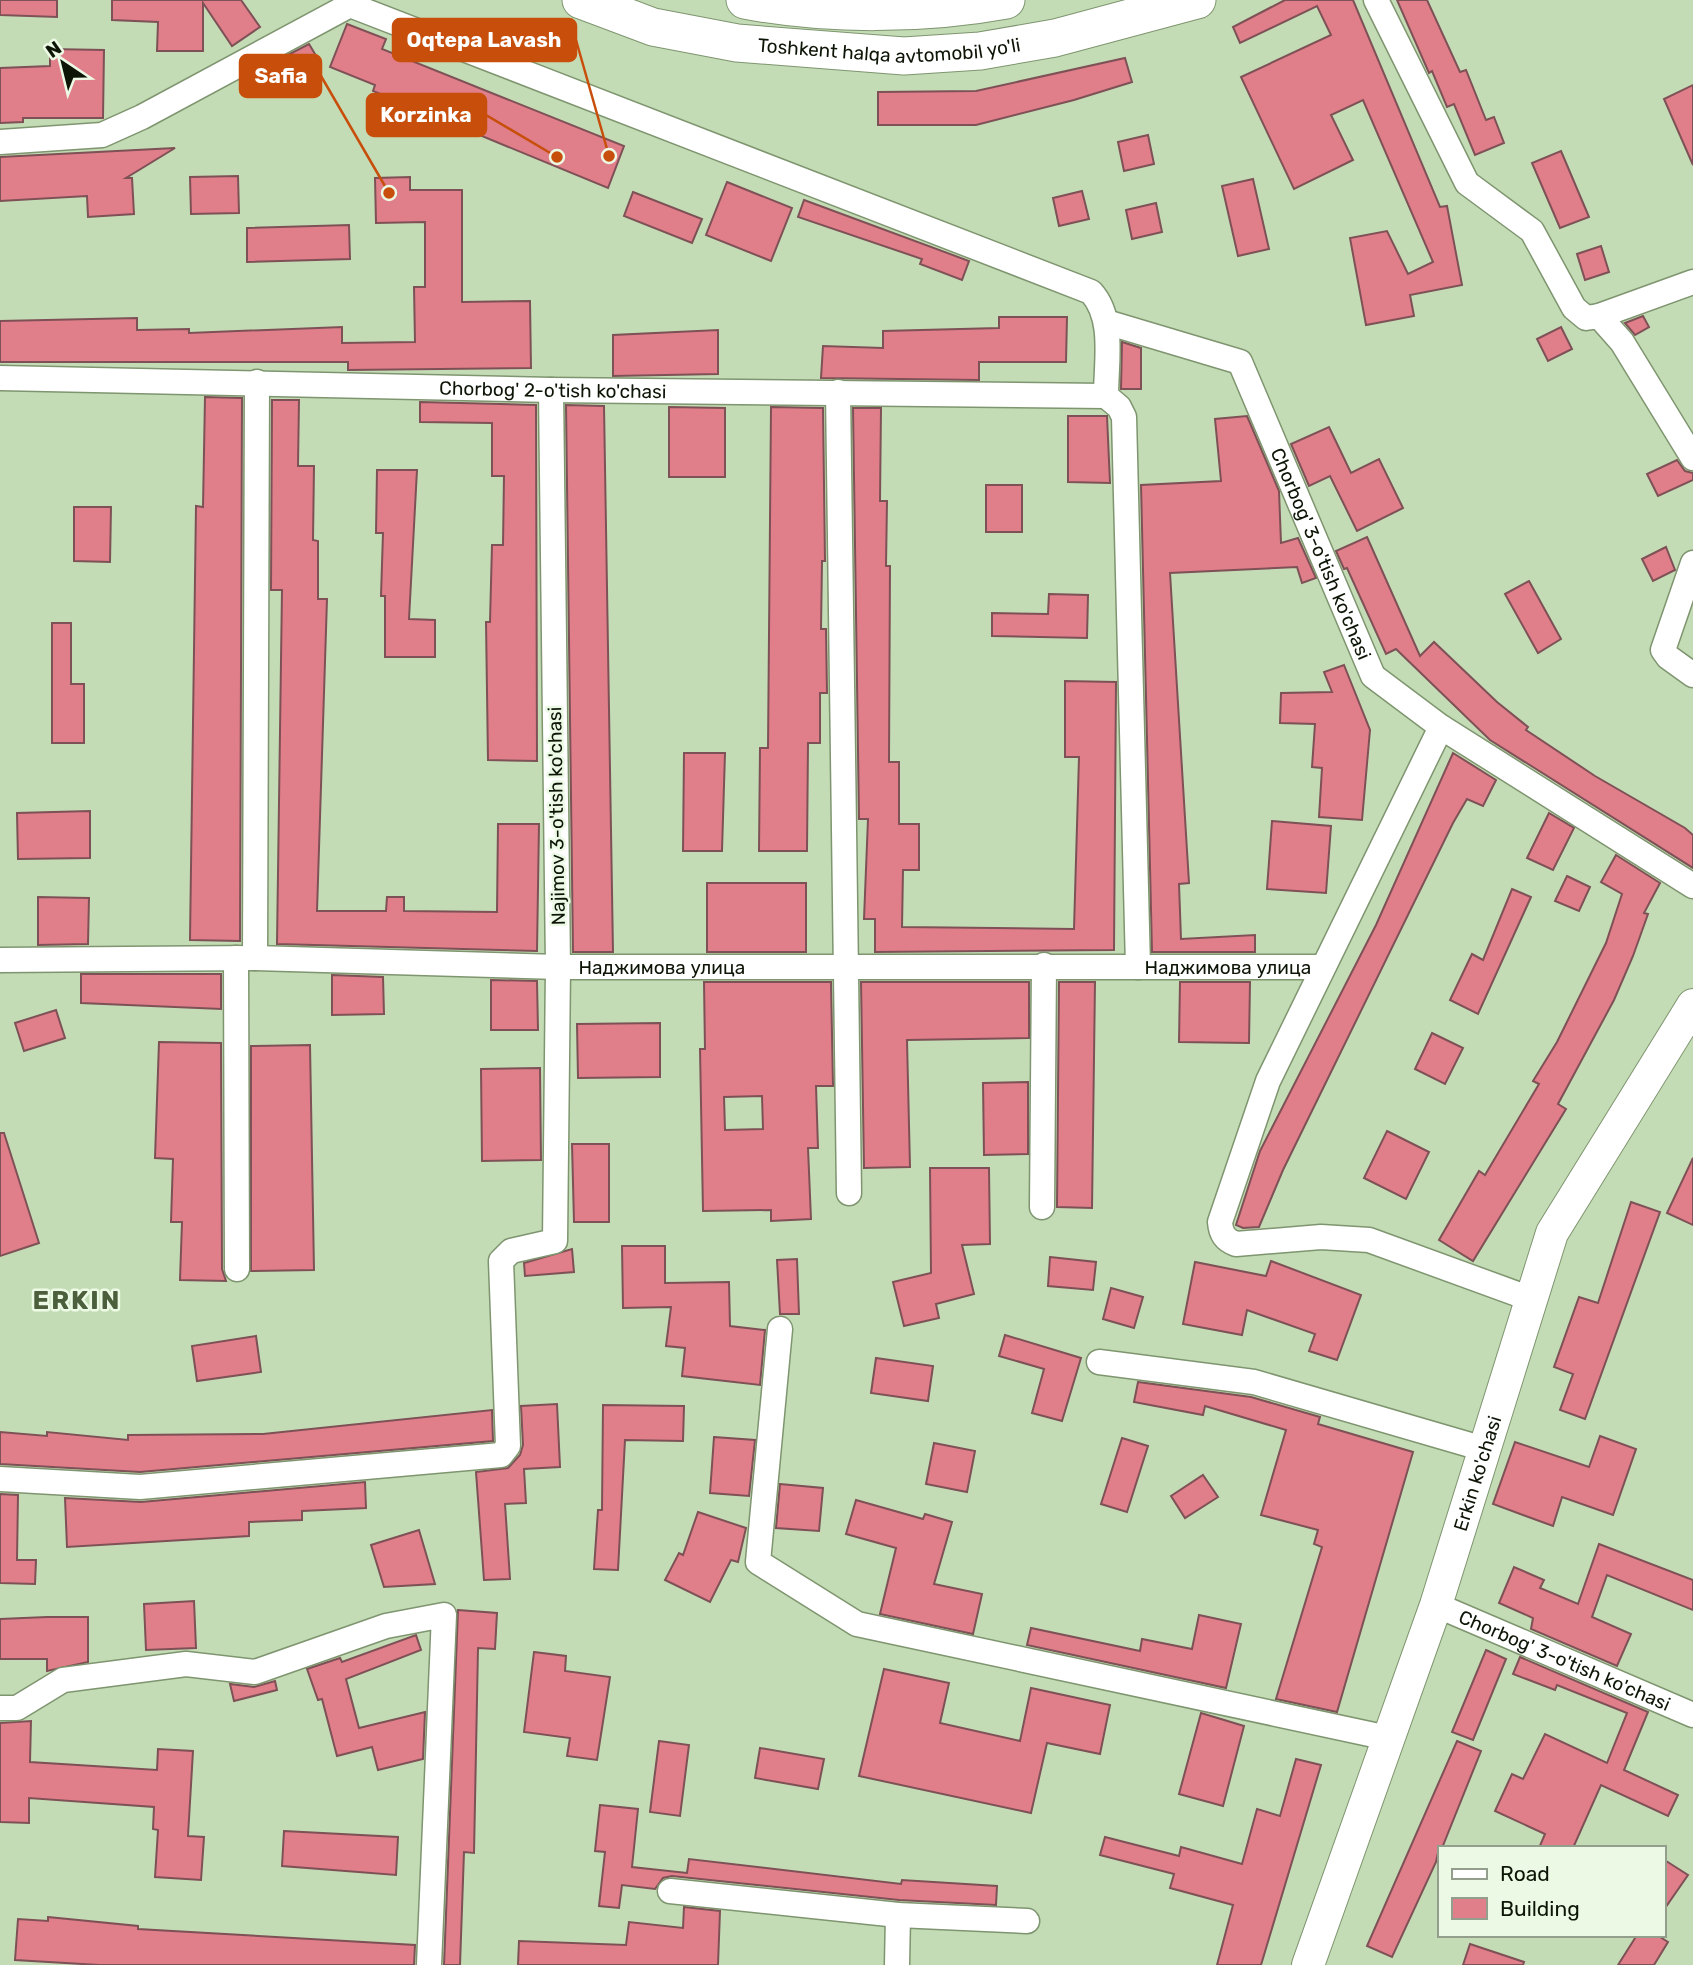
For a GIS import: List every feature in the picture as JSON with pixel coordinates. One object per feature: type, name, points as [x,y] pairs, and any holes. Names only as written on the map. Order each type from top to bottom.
[{"type":"highway","name":"Toshkent halqa avtomobil yo'li","points":[[582,0],[653,27],[737,43],[904,56],[980,51],[1055,37],[1197,0]]},
{"type":"highway","name":"Toshkent halqa avtomobil yo'li","points":[[745,0],[835,9],[907,11],[1006,0]]},
{"type":"main road","name":"Erkin ko'chasi","points":[[1308,1965],[1436,1605],[1552,1233],[1693,1005]]},
{"type":"street","points":[[1376,0],[1467,183],[1532,231],[1574,308],[1586,318],[1599,316],[1693,282]]},
{"type":"street","points":[[0,142],[102,135],[142,117],[349,3],[1091,292],[1099,301],[1106,322],[1106,396],[1119,407],[1124,417],[1138,967]]},
{"type":"street","points":[[1599,316],[1622,342],[1693,458]]},
{"type":"street","name":"Chorbog' 3-o'tish ko'chasi","points":[[1106,322],[1240,362],[1373,676],[1441,727],[1693,886]]},
{"type":"street","name":"Chorbog' 2-o'tish ko'chasi","points":[[0,378],[551,390],[1106,396]]},
{"type":"street","points":[[237,1269],[257,382]]},
{"type":"street","name":"Najimov 3-o'tish ko'chasi","points":[[0,1479],[140,1487],[501,1455],[508,1446],[501,1261],[511,1251],[555,1241],[558,967],[551,390]]},
{"type":"street","points":[[838,392],[849,1193]]},
{"type":"street","points":[[1693,563],[1663,650],[1693,676]]},
{"type":"street","points":[[1441,727],[1268,1082],[1220,1222],[1224,1236],[1236,1244],[1321,1237],[1369,1240],[1531,1299]]},
{"type":"street","name":"Наджимова улица","points":[[0,960],[246,958],[558,967],[1322,967]]},
{"type":"street","points":[[1042,1207],[1044,965]]},
{"type":"street","points":[[780,1329],[758,1562],[857,1624],[1388,1738]]},
{"type":"street","points":[[1099,1362],[1254,1382],[1484,1449]]},
{"type":"street","name":"Chorbog' 3-o'tish ko'chasi","points":[[1436,1605],[1693,1715]]},
{"type":"street","points":[[0,1707],[17,1708],[63,1680],[186,1664],[255,1672],[386,1626],[444,1615],[429,1965]]},
{"type":"street","points":[[670,1891],[898,1915],[1027,1921]]},
{"type":"street","points":[[897,1965],[898,1915]]},
{"type":"building","points":[[0,0],[57,0],[57,17],[0,15]]},
{"type":"building","points":[[112,0],[241,0],[260,27],[232,46],[203,3],[203,51],[157,51],[158,22],[112,20]]},
{"type":"building","points":[[1285,0],[1353,0],[1440,207],[1447,206],[1462,285],[1410,295],[1414,316],[1366,325],[1350,238],[1387,231],[1408,274],[1433,262],[1363,100],[1331,115],[1353,160],[1294,189],[1241,77],[1331,35],[1317,6],[1240,43],[1233,27]]},
{"type":"building","points":[[1397,0],[1427,0],[1460,72],[1466,70],[1486,120],[1494,117],[1504,143],[1475,155],[1454,104],[1447,107],[1432,71],[1429,73]]},
{"type":"building","points":[[347,24],[386,39],[382,49],[624,146],[608,188],[373,91],[375,85],[330,67]]},
{"type":"building","points":[[309,44],[321,64],[295,79],[282,58]]},
{"type":"building","points":[[50,49],[104,50],[103,118],[23,118],[23,122],[0,123],[0,68],[50,66]]},
{"type":"building","points":[[1125,58],[1132,82],[1074,100],[976,125],[878,125],[878,92],[976,91]]},
{"type":"building","points":[[1693,85],[1693,165],[1664,99]]},
{"type":"building","points":[[1148,135],[1154,164],[1124,171],[1118,142]]},
{"type":"building","points":[[175,148],[126,178],[132,178],[134,214],[88,217],[87,196],[0,201],[0,157]]},
{"type":"building","points":[[1561,151],[1589,217],[1560,228],[1532,163]]},
{"type":"building","points":[[238,176],[239,213],[191,214],[190,177]]},
{"type":"building","points":[[410,177],[410,190],[462,190],[462,302],[530,301],[531,368],[348,370],[348,362],[0,362],[0,321],[137,318],[137,330],[189,329],[189,333],[342,327],[342,343],[415,342],[414,287],[425,287],[425,222],[376,223],[375,178]]},
{"type":"building","points":[[1253,179],[1269,249],[1238,256],[1222,186]]},
{"type":"building","points":[[727,182],[792,208],[771,261],[706,235]]},
{"type":"building","points":[[1082,191],[1089,219],[1059,226],[1053,198]]},
{"type":"building","points":[[633,192],[702,219],[692,243],[624,216]]},
{"type":"building","points":[[804,200],[969,261],[962,280],[920,264],[922,259],[798,217]]},
{"type":"building","points":[[1156,203],[1162,232],[1132,239],[1126,210]]},
{"type":"building","points":[[349,225],[350,259],[247,262],[247,228]]},
{"type":"building","points":[[1601,246],[1609,272],[1585,280],[1577,254]]},
{"type":"building","points":[[1643,316],[1649,327],[1635,335],[1625,323]]},
{"type":"building","points":[[999,317],[1067,317],[1066,362],[979,362],[979,380],[821,378],[823,346],[883,348],[883,331],[999,328]]},
{"type":"building","points":[[1561,327],[1572,349],[1548,361],[1537,339]]},
{"type":"building","points":[[718,330],[718,374],[613,376],[613,335]]},
{"type":"building","points":[[1122,342],[1141,348],[1141,389],[1121,389]]},
{"type":"building","points":[[205,397],[242,398],[240,941],[190,940],[196,506],[203,507]]},
{"type":"building","points":[[272,400],[299,400],[298,466],[314,466],[313,540],[318,541],[318,599],[327,599],[317,911],[386,911],[387,897],[404,897],[404,911],[497,912],[498,824],[539,824],[537,951],[277,944],[282,590],[271,590]]},
{"type":"building","points":[[420,402],[536,405],[537,761],[488,760],[486,622],[490,622],[492,545],[503,545],[504,476],[492,476],[492,423],[420,422]]},
{"type":"building","points":[[566,405],[604,406],[613,952],[573,952]]},
{"type":"building","points":[[669,407],[725,408],[725,477],[669,477]]},
{"type":"building","points":[[771,407],[823,408],[825,561],[822,561],[821,629],[826,629],[827,693],[820,693],[820,743],[808,743],[807,851],[759,851],[760,748],[768,748]]},
{"type":"building","points":[[853,408],[881,408],[880,501],[887,501],[886,566],[890,566],[889,762],[899,762],[899,824],[919,824],[919,870],[903,870],[902,927],[1074,929],[1079,757],[1065,757],[1065,681],[1116,682],[1114,950],[875,952],[875,919],[864,919],[868,819],[859,819]]},
{"type":"building","points":[[1068,416],[1107,416],[1110,483],[1068,482]]},
{"type":"building","points":[[1247,416],[1279,491],[1281,543],[1298,538],[1316,578],[1302,583],[1297,567],[1170,573],[1189,883],[1179,884],[1181,939],[1255,935],[1255,952],[1152,952],[1141,485],[1221,481],[1215,419]]},
{"type":"building","points":[[1329,427],[1351,473],[1379,459],[1403,508],[1357,531],[1330,476],[1309,486],[1291,444]]},
{"type":"building","points":[[1677,460],[1685,471],[1693,473],[1693,480],[1658,496],[1647,474]]},
{"type":"building","points":[[377,470],[417,470],[409,619],[435,620],[435,657],[385,657],[385,596],[381,596],[383,533],[376,533]]},
{"type":"building","points":[[986,485],[1022,485],[1022,532],[986,532]]},
{"type":"building","points":[[74,507],[111,507],[110,562],[74,561]]},
{"type":"building","points":[[1367,537],[1420,656],[1434,642],[1497,702],[1528,727],[1526,730],[1595,776],[1685,828],[1693,835],[1693,868],[1490,740],[1396,649],[1386,654],[1347,568],[1344,569],[1336,551]]},
{"type":"building","points":[[1666,547],[1675,570],[1653,581],[1642,559]]},
{"type":"building","points":[[1529,581],[1561,639],[1538,653],[1505,594]]},
{"type":"building","points":[[1049,594],[1088,595],[1087,638],[992,636],[992,613],[1048,614]]},
{"type":"building","points":[[52,623],[71,623],[71,684],[84,684],[84,743],[52,743]]},
{"type":"building","points":[[1344,665],[1370,730],[1362,820],[1319,817],[1322,768],[1312,767],[1315,724],[1280,723],[1281,693],[1332,692],[1324,672]]},
{"type":"building","points":[[684,753],[725,753],[722,851],[683,851]]},
{"type":"building","points":[[1453,753],[1496,780],[1483,806],[1467,799],[1453,823],[1283,1170],[1259,1227],[1243,1228],[1236,1225],[1260,1151],[1376,925]]},
{"type":"building","points":[[90,811],[90,858],[18,859],[17,813]]},
{"type":"building","points":[[1549,813],[1574,828],[1553,870],[1527,858]]},
{"type":"building","points":[[1272,821],[1331,826],[1326,893],[1267,889]]},
{"type":"building","points":[[1616,855],[1660,883],[1644,913],[1648,914],[1614,1000],[1558,1104],[1566,1109],[1473,1261],[1439,1240],[1479,1171],[1485,1175],[1539,1084],[1533,1081],[1557,1042],[1606,943],[1622,894],[1601,882]]},
{"type":"building","points":[[1567,876],[1590,887],[1579,911],[1555,901]]},
{"type":"building","points":[[707,883],[806,883],[806,952],[707,952]]},
{"type":"building","points":[[1512,889],[1531,897],[1478,1014],[1450,1000],[1472,954],[1483,960]]},
{"type":"building","points":[[38,897],[89,898],[88,944],[38,945]]},
{"type":"building","points":[[81,974],[221,974],[221,1009],[81,1003]]},
{"type":"building","points":[[332,975],[383,977],[384,1014],[332,1015]]},
{"type":"building","points":[[491,980],[537,981],[538,1030],[491,1030]]},
{"type":"building","points":[[704,982],[831,982],[833,1086],[816,1086],[818,1148],[808,1148],[811,1219],[771,1221],[771,1210],[703,1211],[700,1049],[705,1049]],"holes":[[[762,1096],[763,1129],[725,1130],[724,1097]]]},
{"type":"building","points":[[861,982],[1029,982],[1029,1038],[907,1040],[910,1167],[864,1168]]},
{"type":"building","points":[[1059,982],[1095,982],[1092,1208],[1057,1207]]},
{"type":"building","points":[[1180,982],[1250,982],[1249,1043],[1179,1042]]},
{"type":"building","points":[[56,1010],[65,1038],[24,1051],[15,1023]]},
{"type":"building","points":[[660,1023],[660,1077],[578,1078],[577,1024]]},
{"type":"building","points":[[1432,1033],[1463,1048],[1445,1084],[1415,1069]]},
{"type":"building","points":[[159,1042],[221,1043],[222,1269],[226,1281],[180,1280],[182,1222],[171,1222],[173,1159],[155,1158]]},
{"type":"building","points":[[310,1045],[314,1270],[251,1271],[251,1046]]},
{"type":"building","points":[[540,1068],[541,1160],[482,1161],[481,1069]]},
{"type":"building","points":[[1028,1082],[1028,1154],[984,1155],[983,1083]]},
{"type":"building","points":[[1387,1131],[1429,1152],[1406,1199],[1364,1178]]},
{"type":"building","points":[[0,1133],[4,1133],[39,1243],[0,1256]]},
{"type":"building","points":[[572,1144],[609,1144],[609,1222],[574,1222]]},
{"type":"building","points":[[1693,1158],[1693,1225],[1667,1213]]},
{"type":"building","points":[[930,1168],[989,1168],[990,1244],[962,1245],[974,1294],[936,1304],[939,1318],[904,1326],[893,1282],[931,1273]]},
{"type":"building","points":[[1631,1202],[1660,1212],[1585,1419],[1560,1410],[1573,1374],[1554,1367],[1579,1297],[1598,1303]]},
{"type":"building","points":[[622,1246],[665,1246],[665,1283],[729,1282],[730,1326],[765,1330],[760,1385],[682,1376],[685,1348],[666,1346],[671,1307],[623,1308]]},
{"type":"building","points":[[572,1249],[574,1272],[525,1276],[524,1263]]},
{"type":"building","points":[[1050,1257],[1096,1262],[1093,1290],[1048,1286]]},
{"type":"building","points":[[797,1259],[799,1314],[780,1314],[777,1260]]},
{"type":"building","points":[[1271,1261],[1361,1295],[1337,1360],[1309,1351],[1315,1334],[1247,1310],[1242,1335],[1183,1324],[1195,1262],[1266,1276]]},
{"type":"building","points":[[1111,1288],[1143,1297],[1134,1328],[1103,1319]]},
{"type":"building","points":[[1005,1335],[1081,1358],[1062,1421],[1032,1413],[1044,1369],[999,1356]]},
{"type":"building","points":[[256,1336],[261,1372],[197,1381],[192,1346]]},
{"type":"building","points":[[876,1358],[933,1366],[928,1401],[871,1393]]},
{"type":"building","points":[[1138,1382],[1251,1397],[1320,1417],[1318,1424],[1413,1452],[1337,1712],[1276,1699],[1322,1547],[1314,1544],[1318,1530],[1261,1515],[1286,1430],[1205,1406],[1203,1415],[1134,1402]]},
{"type":"building","points":[[557,1404],[560,1467],[524,1469],[526,1503],[505,1504],[510,1579],[484,1580],[476,1472],[508,1468],[520,1455],[523,1445],[521,1406]]},
{"type":"building","points":[[603,1405],[684,1406],[683,1441],[625,1440],[618,1570],[594,1569],[598,1510],[602,1510]]},
{"type":"building","points":[[492,1410],[493,1441],[140,1472],[0,1464],[0,1432],[47,1436],[47,1432],[128,1440],[128,1435],[263,1434]]},
{"type":"building","points":[[1600,1436],[1636,1449],[1613,1515],[1562,1497],[1553,1526],[1493,1504],[1515,1442],[1589,1467]]},
{"type":"building","points":[[714,1437],[755,1440],[749,1496],[710,1493]]},
{"type":"building","points":[[1122,1438],[1148,1446],[1127,1512],[1101,1504]]},
{"type":"building","points":[[934,1443],[975,1451],[967,1492],[926,1484]]},
{"type":"building","points":[[1203,1475],[1218,1497],[1185,1518],[1171,1496]]},
{"type":"building","points":[[365,1482],[366,1508],[302,1511],[302,1520],[249,1522],[249,1536],[67,1547],[65,1498],[141,1502]]},
{"type":"building","points":[[780,1484],[823,1488],[819,1531],[776,1528]]},
{"type":"building","points":[[0,1494],[18,1495],[17,1560],[36,1560],[35,1584],[0,1583]]},
{"type":"building","points":[[856,1500],[923,1519],[925,1514],[952,1522],[934,1584],[982,1594],[973,1634],[880,1614],[896,1548],[846,1534]]},
{"type":"building","points":[[698,1512],[746,1528],[738,1562],[731,1560],[710,1602],[665,1580],[679,1553],[683,1555]]},
{"type":"building","points":[[419,1530],[435,1584],[384,1587],[371,1545]]},
{"type":"building","points":[[1599,1544],[1693,1580],[1693,1610],[1607,1575],[1592,1617],[1631,1634],[1617,1666],[1531,1629],[1533,1618],[1499,1603],[1514,1567],[1544,1580],[1540,1588],[1578,1604]]},
{"type":"building","points":[[194,1601],[196,1648],[146,1650],[144,1604]]},
{"type":"building","points":[[458,1610],[497,1613],[495,1649],[478,1648],[474,1853],[464,1852],[460,1965],[444,1965]]},
{"type":"building","points":[[1199,1615],[1241,1624],[1226,1688],[1027,1645],[1031,1628],[1140,1651],[1142,1639],[1192,1649]]},
{"type":"building","points":[[88,1617],[88,1662],[47,1671],[47,1659],[0,1659],[0,1619]]},
{"type":"building","points":[[416,1635],[421,1650],[346,1679],[359,1728],[425,1712],[423,1759],[378,1770],[372,1747],[337,1756],[322,1699],[318,1700],[307,1669],[340,1658],[342,1662]]},
{"type":"building","points":[[1486,1650],[1506,1659],[1473,1740],[1452,1732]]},
{"type":"building","points":[[534,1652],[566,1656],[565,1671],[610,1677],[597,1760],[567,1756],[570,1738],[524,1732]]},
{"type":"building","points":[[1520,1657],[1648,1712],[1624,1770],[1678,1795],[1668,1816],[1601,1785],[1574,1846],[1540,1846],[1545,1834],[1495,1811],[1512,1774],[1523,1779],[1545,1734],[1607,1763],[1627,1713],[1557,1685],[1555,1690],[1513,1674]]},
{"type":"building","points":[[884,1669],[949,1683],[940,1723],[1020,1741],[1031,1688],[1110,1705],[1100,1754],[1047,1743],[1031,1813],[859,1776]]},
{"type":"building","points":[[275,1681],[277,1690],[234,1701],[230,1684],[254,1687]]},
{"type":"building","points":[[1201,1713],[1244,1726],[1223,1806],[1179,1794]]},
{"type":"building","points":[[31,1721],[30,1762],[157,1770],[158,1749],[193,1751],[188,1836],[204,1837],[201,1880],[155,1877],[158,1830],[153,1829],[154,1807],[29,1798],[29,1823],[0,1822],[0,1723]]},
{"type":"building","points":[[659,1741],[689,1745],[680,1816],[650,1812]]},
{"type":"building","points":[[1457,1741],[1481,1751],[1443,1846],[1438,1846],[1436,1862],[1392,1957],[1367,1946]]},
{"type":"building","points":[[760,1748],[824,1759],[818,1789],[755,1778]]},
{"type":"building","points":[[1296,1759],[1321,1765],[1261,1965],[1217,1965],[1233,1905],[1170,1888],[1174,1874],[1100,1855],[1105,1837],[1179,1856],[1181,1847],[1242,1864],[1257,1809],[1280,1816]]},
{"type":"building","points":[[600,1805],[638,1809],[632,1867],[687,1873],[689,1859],[901,1884],[902,1880],[997,1886],[996,1905],[899,1900],[672,1876],[663,1878],[655,1889],[622,1885],[619,1908],[599,1906],[605,1852],[595,1851]]},
{"type":"building","points":[[284,1831],[398,1837],[396,1875],[282,1866]]},
{"type":"building","points":[[1665,1860],[1688,1875],[1665,1908]]},
{"type":"building","points":[[684,1907],[720,1911],[718,1965],[518,1965],[519,1941],[626,1945],[629,1922],[683,1928]]},
{"type":"building","points":[[48,1917],[138,1926],[138,1929],[415,1945],[414,1965],[99,1965],[15,1960],[18,1919],[48,1921]]},
{"type":"building","points":[[1636,1937],[1660,1937],[1668,1942],[1654,1965],[1618,1965]]},
{"type":"building","points":[[1470,1944],[1524,1962],[1523,1965],[1463,1965]]},
{"type":"place","name":"Oqtepa Lavash","points":[[609,156]]},
{"type":"place","name":"Korzinka","points":[[557,157]]},
{"type":"place","name":"Safia","points":[[389,193]]},
{"type":"district","name":"ERKIN","points":[[77,1300]]}]
